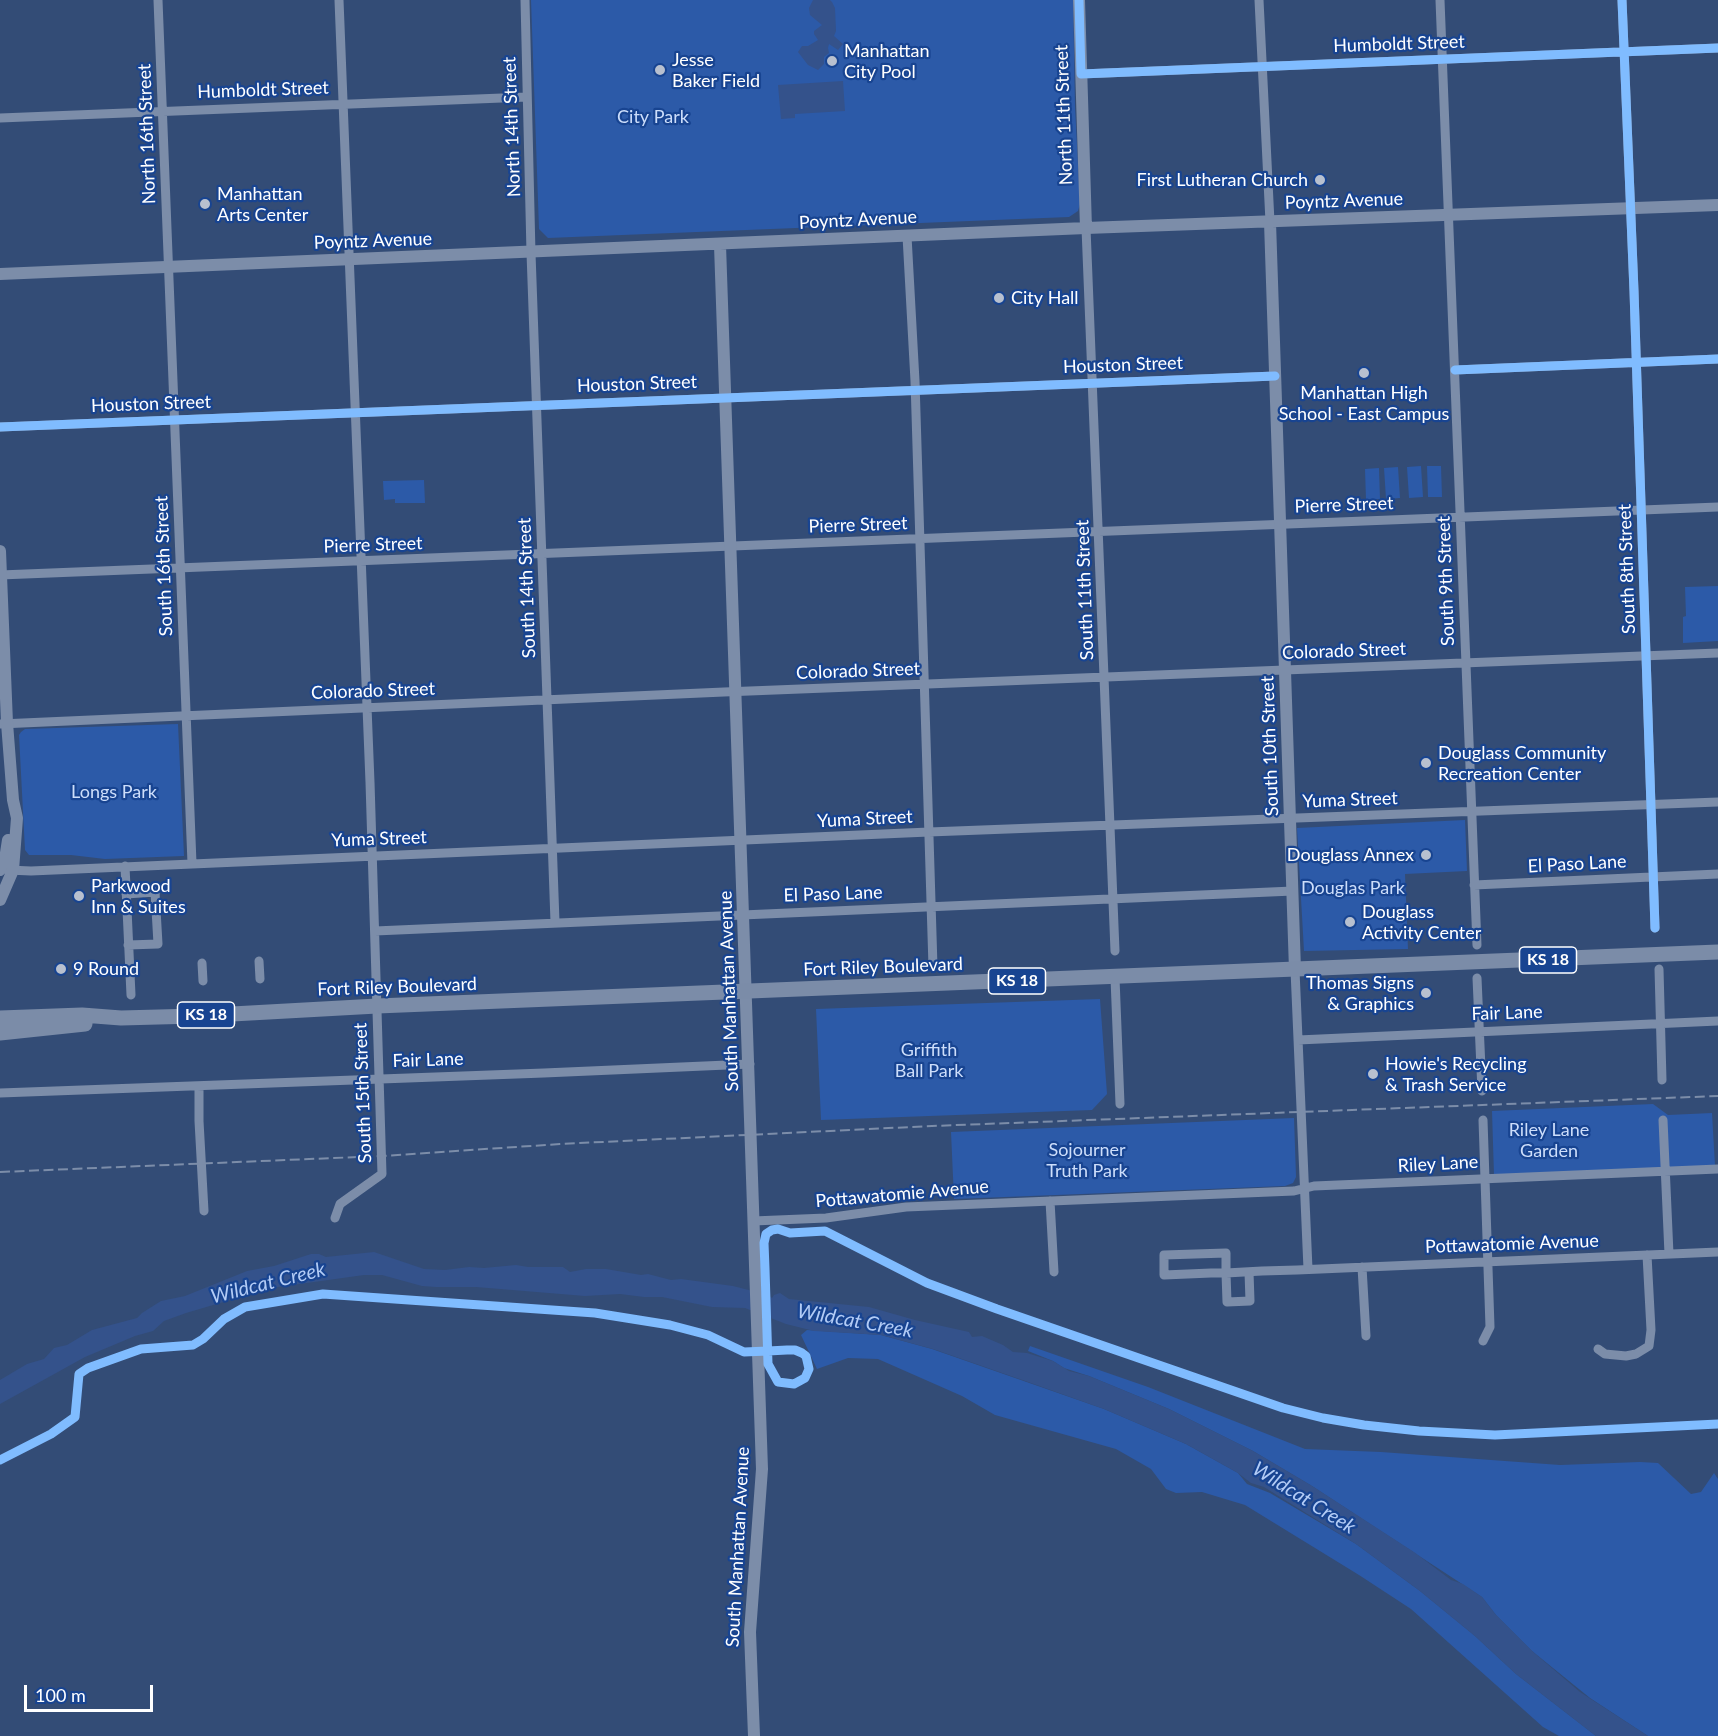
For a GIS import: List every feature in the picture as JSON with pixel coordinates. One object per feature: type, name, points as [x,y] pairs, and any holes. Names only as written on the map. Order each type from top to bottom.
[{"type":"highway","name":"Fort Riley Boulevard","points":[[0,1033],[121,1018],[1718,952]]},
{"type":"highway","name":"Fort Riley Boulevard","points":[[0,1018],[82,1015],[121,1018]]},
{"type":"street","name":"North 16th Street","points":[[158,0],[169,267]]},
{"type":"street","name":"South 15th Street","points":[[335,1218],[340,1204],[382,1174],[367,709],[339,0]]},
{"type":"street","name":"North 14th Street","points":[[525,0],[531,253]]},
{"type":"street","name":"North 11th Street","points":[[1079,0],[1086,228]]},
{"type":"street","points":[[1259,0],[1270,222]]},
{"type":"street","name":"South 9th Street","points":[[1440,0],[1477,945]]},
{"type":"street","name":"South 8th Street","points":[[1622,0],[1654,928]]},
{"type":"street","name":"Humboldt Street","points":[[1081,74],[1718,48]]},
{"type":"street","name":"Humboldt Street","points":[[0,118],[527,97]]},
{"type":"street","name":"Poyntz Avenue","points":[[0,274],[1086,228],[1718,205]]},
{"type":"street","name":"South 10th Street","points":[[1270,222],[1295,970],[1308,1269]]},
{"type":"street","name":"South 11th Street","points":[[1086,228],[1115,951]]},
{"type":"street","points":[[907,236],[933,968]]},
{"type":"street","name":"South Manhattan Avenue","points":[[720,244],[750,1064],[762,1469],[750,1632],[754,1736]]},
{"type":"street","name":"South 14th Street","points":[[531,253],[555,922]]},
{"type":"street","name":"South 16th Street","points":[[169,267],[192,863]]},
{"type":"street","points":[[1455,370],[1718,359]]},
{"type":"street","name":"Houston Street","points":[[0,427],[1275,376]]},
{"type":"street","name":"Pierre Street","points":[[1,575],[1718,507]]},
{"type":"street","points":[[0,551],[3,723],[17,818],[0,900]]},
{"type":"street","name":"Colorado Street","points":[[3,723],[1718,653]]},
{"type":"street","name":"Yuma Street","points":[[6,870],[1718,802]]},
{"type":"street","points":[[125,866],[131,995]]},
{"type":"street","name":"El Paso Lane","points":[[1474,885],[1718,874]]},
{"type":"street","name":"El Paso Lane","points":[[375,930],[1293,891]]},
{"type":"street","points":[[126,894],[155,892],[158,933],[158,944],[128,945]]},
{"type":"street","points":[[259,961],[260,979]]},
{"type":"street","points":[[202,963],[203,981]]},
{"type":"street","points":[[1659,969],[1662,1080]]},
{"type":"street","points":[[1114,978],[1120,1104]]},
{"type":"street","points":[[1477,978],[1482,1091]]},
{"type":"street","name":"Fair Lane","points":[[1298,1040],[1718,1021]]},
{"type":"street","name":"Fair Lane","points":[[0,1093],[750,1064]]},
{"type":"street","points":[[199,1086],[204,1211]]},
{"type":"street","points":[[1483,1120],[1490,1327],[1483,1341]]},
{"type":"street","points":[[1663,1120],[1669,1254]]},
{"type":"street","name":"Riley Lane","points":[[1305,1188],[1718,1169]]},
{"type":"street","name":"Pottawatomie Avenue","points":[[753,1221],[826,1218],[906,1207],[1294,1191],[1305,1188]]},
{"type":"street","points":[[1050,1201],[1054,1272]]},
{"type":"street","name":"Pottawatomie Avenue","points":[[1226,1273],[1226,1253],[1164,1255],[1164,1275],[1226,1273],[1718,1252]]},
{"type":"street","points":[[1598,1349],[1605,1354],[1626,1356],[1636,1354],[1648,1346],[1651,1330],[1647,1255]]},
{"type":"street","points":[[1362,1267],[1366,1336]]},
{"type":"street","points":[[1226,1273],[1227,1302],[1250,1301],[1249,1272]]},
{"type":"green space","name":"City Park","points":[[531,0],[1073,0],[1080,204],[1078,211],[1069,217],[548,238],[539,229]]},
{"type":"green space","points":[[1421,466],[1423,497],[1409,498],[1407,467]]},
{"type":"green space","points":[[1427,466],[1441,466],[1442,497],[1428,497]]},
{"type":"green space","points":[[1398,467],[1400,498],[1386,499],[1384,468]]},
{"type":"green space","points":[[1379,468],[1380,499],[1366,500],[1365,469]]},
{"type":"green space","points":[[424,480],[425,503],[395,503],[395,499],[384,500],[383,481]]},
{"type":"green space","points":[[1718,586],[1718,641],[1683,643],[1683,617],[1686,616],[1685,587]]},
{"type":"green space","name":"Longs Park","points":[[178,724],[184,856],[105,859],[71,855],[29,855],[25,850],[19,735],[21,732],[25,729]]},
{"type":"green space","name":"Douglas Park","points":[[1465,820],[1467,871],[1405,874],[1408,949],[1304,951],[1297,828]]},
{"type":"green space","name":"Griffith Ball Park","points":[[1100,999],[1107,1094],[1092,1110],[821,1120],[816,1009]]},
{"type":"green space","name":"Riley Lane Garden","points":[[1653,1104],[1668,1115],[1712,1113],[1715,1166],[1494,1175],[1492,1111]]},
{"type":"green space","name":"Sojourner Truth Park","points":[[1294,1118],[1296,1177],[1293,1183],[1285,1186],[954,1199],[951,1132]]},
{"type":"green space","points":[[807,1330],[881,1335],[932,1349],[1104,1409],[1186,1444],[1238,1473],[1247,1484],[1270,1493],[1356,1544],[1420,1591],[1475,1636],[1516,1674],[1596,1736],[1559,1736],[1543,1727],[1411,1609],[1245,1505],[1202,1492],[1176,1493],[1166,1489],[1151,1469],[1116,1449],[995,1415],[962,1396],[878,1359],[848,1358],[817,1369],[801,1335]]},
{"type":"green space","points":[[1030,1346],[1148,1387],[1305,1449],[1560,1465],[1658,1463],[1691,1494],[1701,1492],[1714,1473],[1718,1479],[1718,1736],[1648,1736],[1590,1698],[1532,1651],[1496,1615],[1482,1597],[1312,1486],[1253,1451],[1169,1409],[1064,1368],[1028,1351]]},
{"type":"water","points":[[813,0],[832,2],[835,8],[836,31],[834,36],[843,44],[838,50],[829,44],[829,53],[824,57],[824,64],[818,70],[808,65],[798,52],[802,46],[808,46],[818,40],[814,31],[822,25],[810,15],[809,8]]},
{"type":"water","points":[[843,81],[845,111],[795,114],[795,118],[781,119],[778,85]]},
{"type":"water","name":"Wildcat Creek","points":[[374,1252],[424,1269],[445,1270],[516,1265],[563,1267],[570,1272],[606,1269],[641,1275],[648,1274],[671,1280],[681,1279],[733,1286],[772,1298],[780,1293],[789,1299],[869,1307],[969,1332],[972,1337],[982,1336],[1013,1352],[1027,1353],[1053,1361],[1069,1371],[1089,1376],[1169,1409],[1253,1451],[1312,1486],[1414,1552],[1451,1580],[1463,1584],[1482,1597],[1496,1615],[1532,1651],[1580,1692],[1648,1736],[1596,1736],[1516,1674],[1475,1636],[1420,1591],[1356,1544],[1264,1487],[1251,1483],[1238,1473],[1186,1444],[1104,1409],[933,1349],[881,1335],[814,1331],[786,1324],[745,1308],[712,1307],[662,1297],[620,1294],[585,1296],[476,1287],[422,1286],[382,1275],[364,1275],[271,1288],[186,1313],[164,1321],[153,1331],[85,1357],[0,1404],[0,1380],[27,1364],[44,1359],[54,1348],[67,1345],[92,1330],[137,1318],[161,1301],[185,1296],[247,1271],[274,1266],[311,1254],[326,1257]]},
{"type":"railway","points":[[0,1172],[382,1156],[560,1144],[932,1126],[1718,1096]]},
{"type":"cycle path","points":[[1079,0],[1081,74],[1718,48]]},
{"type":"cycle path","points":[[1622,0],[1655,928]]},
{"type":"cycle path","points":[[1455,370],[1718,359]]},
{"type":"cycle path","points":[[0,427],[1275,376]]},
{"type":"cycle path","points":[[0,1460],[51,1434],[75,1417],[79,1374],[88,1368],[141,1349],[193,1345],[203,1339],[224,1319],[245,1307],[323,1294],[595,1313],[670,1325],[708,1335],[744,1352],[768,1351],[787,1350],[795,1350],[802,1353],[806,1356],[809,1369],[805,1378],[794,1384],[778,1382],[768,1364],[765,1269],[764,1243],[766,1234],[778,1229],[790,1233],[825,1231],[927,1283],[1283,1408],[1323,1418],[1419,1431],[1495,1435],[1718,1424]]},
{"type":"place","name":"Manhattan City Pool","points":[[832,61]]},
{"type":"place","name":"Jesse Baker Field","points":[[660,70]]},
{"type":"place","name":"First Lutheran Church","points":[[1320,180]]},
{"type":"place","name":"Manhattan Arts Center","points":[[205,204]]},
{"type":"place","name":"City Hall","points":[[999,298]]},
{"type":"place","name":"Manhattan High School - East Campus","points":[[1364,373]]},
{"type":"place","name":"Douglass Community Recreation Center","points":[[1426,763]]},
{"type":"place","name":"Douglass Annex","points":[[1426,855]]},
{"type":"place","name":"Parkwood Inn & Suites","points":[[79,896]]},
{"type":"place","name":"Douglass Activity Center","points":[[1350,922]]},
{"type":"place","name":"9 Round","points":[[61,969]]},
{"type":"place","name":"Thomas Signs & Graphics","points":[[1426,993]]},
{"type":"place","name":"Howie's Recycling & Trash Service","points":[[1373,1074]]}]
